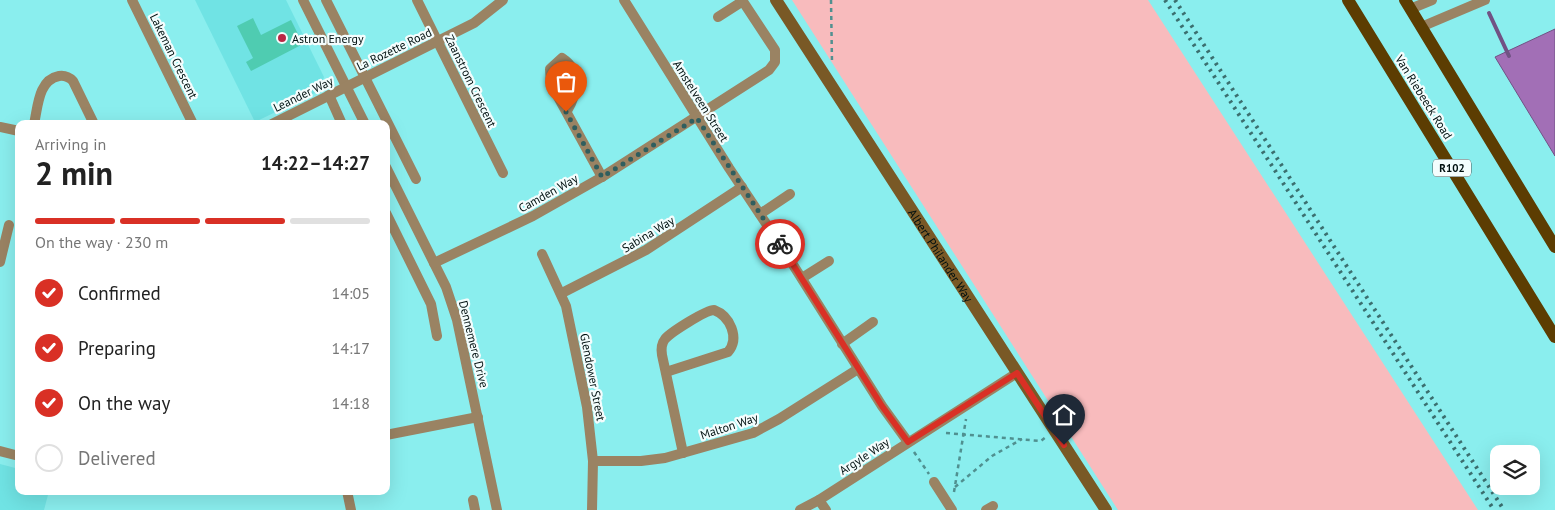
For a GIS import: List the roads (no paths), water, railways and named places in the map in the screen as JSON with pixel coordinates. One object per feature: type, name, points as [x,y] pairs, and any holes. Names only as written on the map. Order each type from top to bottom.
[{"type":"main road","name":"Van Riebeeck Road","points":[[1348,0],[1555,337]]},
{"type":"main road","points":[[1407,5],[1555,246]]},
{"type":"street","name":"Lakeman Crescent","points":[[132,0],[191,120]]},
{"type":"street","points":[[303,0],[363,120]]},
{"type":"street","points":[[326,0],[386,120]]},
{"type":"street","name":"Zaanstrom Crescent","points":[[417,0],[503,173]]},
{"type":"street","name":"La Rozette Road","points":[[346,87],[474,23],[503,0]]},
{"type":"street","name":"Amstelveen Street","points":[[624,0],[697,118],[802,278],[842,344],[908,442]]},
{"type":"street","points":[[718,17],[742,0]]},
{"type":"street","name":"Camden Way","points":[[434,263],[533,216],[602,177],[697,118],[769,70],[775,62],[775,50],[742,0]]},
{"type":"street","name":"Albert Philander Way","points":[[776,0],[1106,510]]},
{"type":"street","points":[[1407,5],[1432,0]]},
{"type":"street","points":[[1421,27],[1485,0]]},
{"type":"street","points":[[35,120],[46,83],[51,78],[64,76],[73,82],[92,120]]},
{"type":"street","name":"Leander Way","points":[[280,120],[346,87]]},
{"type":"street","points":[[329,95],[340,120]]},
{"type":"street","points":[[566,112],[602,177]]},
{"type":"street","points":[[0,127],[15,131]]},
{"type":"street","points":[[390,128],[416,179]]},
{"type":"street","name":"Dennemere Drive","points":[[390,175],[446,287],[457,320],[496,510]]},
{"type":"street","name":"Sabina Way","points":[[562,293],[646,250],[742,187]]},
{"type":"street","points":[[760,214],[790,194]]},
{"type":"street","points":[[390,221],[431,304],[437,336]]},
{"type":"street","points":[[0,262],[9,225]]},
{"type":"street","name":"Glendower Street","points":[[542,254],[562,293],[587,407],[593,461],[592,510]]},
{"type":"street","points":[[802,278],[829,261]]},
{"type":"street","points":[[666,372],[728,352],[733,346],[734,336],[723,316],[710,310],[668,336],[661,349],[683,453]]},
{"type":"street","points":[[842,344],[873,322]]},
{"type":"street","name":"Malton Way","points":[[593,461],[646,460],[730,441],[766,428],[858,368]]},
{"type":"street","name":"Argyle Way","points":[[800,510],[819,500],[1017,373]]},
{"type":"street","points":[[390,434],[478,417]]},
{"type":"street","points":[[0,451],[15,455]]},
{"type":"street","points":[[934,482],[952,510]]},
{"type":"street","points":[[348,495],[351,510]]},
{"type":"street","points":[[819,500],[826,510]]},
{"type":"waterway","points":[[1489,13],[1509,56]]},
{"type":"railway","points":[[1165,0],[1494,510]]},
{"type":"railway","points":[[1175,0],[1504,510]]},
{"type":"place","name":"Astron Energy","points":[[282,38]]}]
